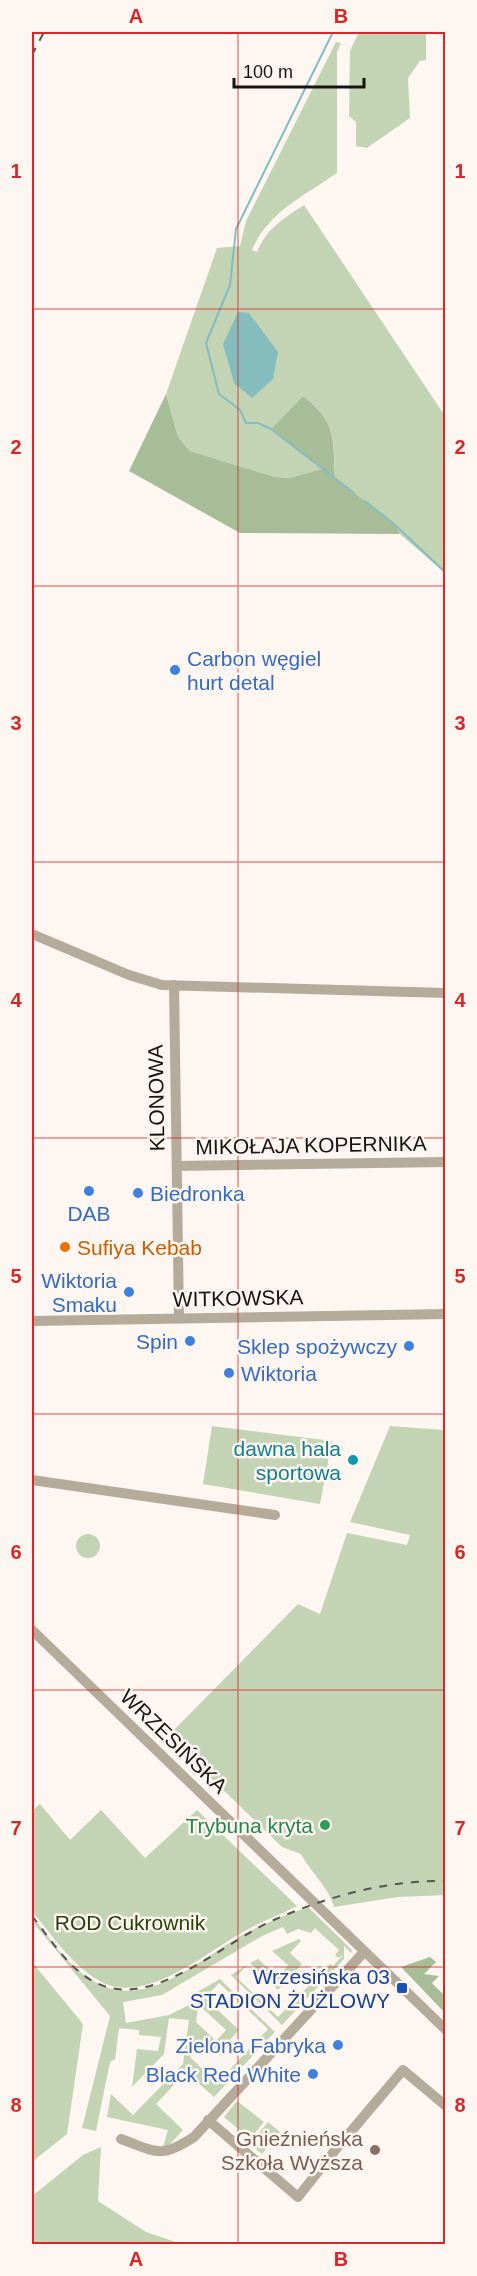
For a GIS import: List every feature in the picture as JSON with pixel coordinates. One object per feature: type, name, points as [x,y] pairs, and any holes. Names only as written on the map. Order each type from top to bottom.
[{"type":"street","points":[[32,934],[146,981],[174,985],[446,993]]},
{"type":"street","name":"KLONOWA","points":[[174,985],[179,1319]]},
{"type":"street","name":"MIKOŁAJA KOPERNIKA","points":[[177,1167],[446,1162]]},
{"type":"street","name":"WITKOWSKA","points":[[32,1321],[446,1314]]},
{"type":"street","points":[[32,1480],[275,1515]]},
{"type":"street","name":"WRZESIŃSKA","points":[[32,1630],[446,2030]]},
{"type":"street","points":[[121,2139],[158,2152],[166,2152],[194,2137],[364,1952]]},
{"type":"street","points":[[208,2120],[298,2197],[403,2070],[446,2106]]},
{"type":"green space","points":[[359,32],[426,32],[426,60],[420,61],[408,78],[410,118],[367,148],[356,146],[356,122],[349,116],[350,51]]},
{"type":"green space","points":[[336,42],[341,43],[337,52],[337,173],[277,215],[267,225],[252,250],[257,252],[271,230],[304,205],[445,416],[445,573],[335,478],[331,432],[322,414],[303,396],[271,429],[323,469],[290,478],[275,477],[190,451],[178,437],[166,394],[217,248],[240,246],[246,221]]},
{"type":"green space","points":[[166,394],[178,437],[190,451],[275,477],[290,478],[322,469],[271,429],[303,396],[314,405],[328,423],[333,442],[335,478],[394,524],[400,534],[240,533],[129,471]]},
{"type":"green space","points":[[212,1426],[332,1441],[320,1504],[203,1484]]},
{"type":"green space","points":[[390,1426],[445,1430],[445,1895],[398,1897],[334,1907],[328,1893],[301,1854],[282,1847],[168,1736],[298,1604],[320,1614],[347,1533],[407,1545],[410,1535],[350,1522]]},
{"type":"green space","points":[[88,1534],[97,1537],[100,1546],[97,1555],[88,1558],[79,1555],[76,1546],[79,1537]]},
{"type":"green space","name":"ROD Cukrownik","points":[[40,1804],[70,1840],[101,1810],[145,1858],[197,1810],[297,1906],[249,1928],[192,1964],[154,1983],[134,1987],[116,1987],[98,1980],[70,1957],[32,1911],[32,1811]]},
{"type":"green space","points":[[308,1907],[352,1950],[351,1953],[344,1946],[344,1959],[282,2025],[231,1975],[248,1964],[236,1977],[278,2017],[330,1964],[333,1966],[343,1955],[338,1958],[335,1955],[339,1950],[315,1928],[311,1933],[298,1929],[287,1934],[283,1927],[262,1936],[162,1995],[123,2002],[126,2023],[169,2015],[195,2002],[198,2005],[196,2022],[216,2041],[226,2030],[198,2004],[194,1994],[220,1979],[275,2032],[214,2097],[186,2072],[156,2104],[183,2130],[170,2144],[163,2147],[168,2130],[107,2117],[111,2094],[133,2115],[183,2064],[189,2020],[169,2018],[164,2054],[132,2087],[137,2049],[158,2051],[161,2037],[139,2035],[139,2030],[119,2028],[115,2059],[110,2062],[96,2131],[82,2128],[110,2016],[32,1921],[32,1916],[60,1952],[85,1976],[115,1989],[134,1990],[154,1986],[173,1978],[244,1934]],"holes":[[[219,1983],[268,2029],[217,2083],[190,2057],[204,2042],[217,2054],[239,2030],[205,1998]]]},
{"type":"green space","points":[[299,1939],[301,1941],[290,1953],[302,1964],[278,1990],[250,1963],[258,1959],[278,1977],[288,1965],[272,1951]]},
{"type":"green space","points":[[430,1957],[436,1962],[424,1974],[439,1976],[432,1983],[445,1996],[445,2013],[401,1967]]},
{"type":"green space","points":[[32,1962],[83,2024],[67,2134],[32,2162]]},
{"type":"green space","points":[[237,2101],[264,2122],[250,2139],[224,2117]]},
{"type":"green space","points":[[268,2122],[280,2132],[262,2154],[250,2144]]},
{"type":"green space","points":[[101,2147],[98,2201],[146,2232],[182,2244],[32,2244],[32,2196],[83,2155]]},
{"type":"water","points":[[238,312],[249,313],[278,352],[273,379],[252,398],[234,383],[223,344]]},
{"type":"waterway","points":[[333,32],[236,229],[230,285],[206,343],[219,394],[240,410],[246,423],[258,423],[271,429],[354,493]]},
{"type":"waterway","points":[[365,501],[394,524],[446,573]]},
{"type":"railway","points":[[32,55],[44,32]]},
{"type":"railway","points":[[32,1916],[56,1947],[84,1976],[107,1987],[128,1990],[171,1978],[276,1919],[317,1903],[359,1891],[402,1883],[446,1881]]},
{"type":"place","name":"Carbon węgiel hurt detal","points":[[175,670]]},
{"type":"place","name":"DAB","points":[[89,1191]]},
{"type":"place","name":"Biedronka","points":[[138,1193]]},
{"type":"place","name":"Sufiya Kebab","points":[[65,1247]]},
{"type":"place","name":"Wiktoria Smaku","points":[[129,1292]]},
{"type":"place","name":"Spin","points":[[190,1341]]},
{"type":"place","name":"Sklep spożywczy","points":[[409,1346]]},
{"type":"place","name":"Wiktoria","points":[[229,1373]]},
{"type":"place","name":"dawna hala sportowa","points":[[353,1460]]},
{"type":"place","name":"Trybuna kryta","points":[[325,1825]]},
{"type":"place","name":"Wrzesińska 03 STADION ŻUŻLOWY","points":[[402,1988]]},
{"type":"place","name":"Zielona Fabryka","points":[[338,2045]]},
{"type":"place","name":"Black Red White","points":[[313,2074]]},
{"type":"place","name":"Gnieźnieńska Szkoła Wyższa","points":[[375,2150]]}]
